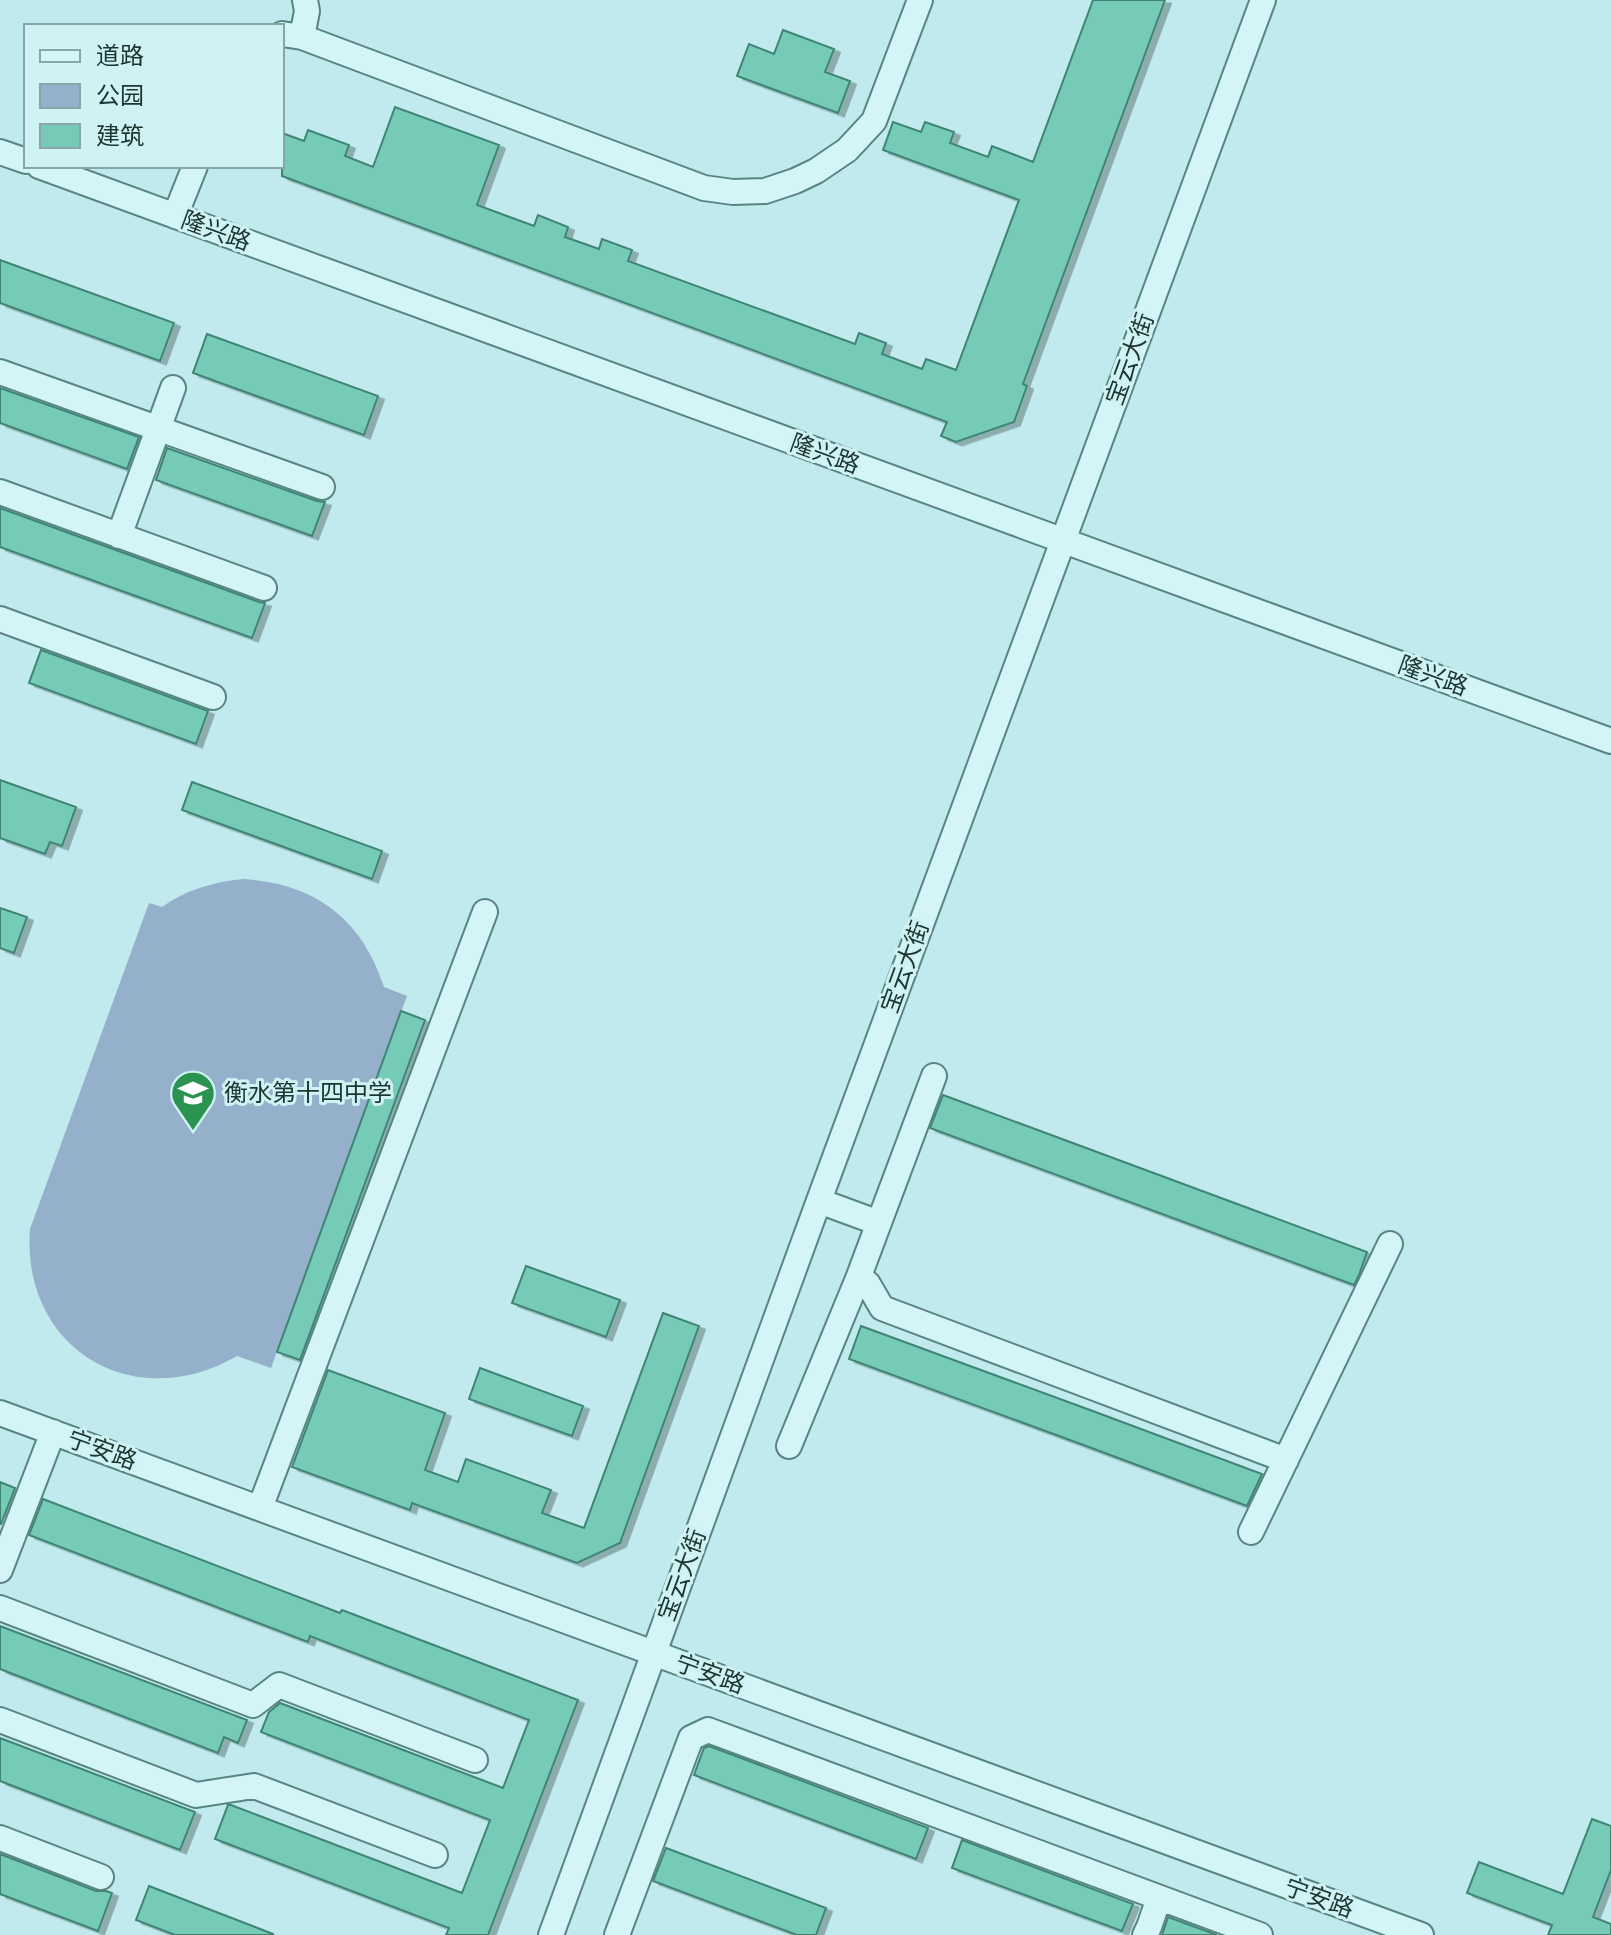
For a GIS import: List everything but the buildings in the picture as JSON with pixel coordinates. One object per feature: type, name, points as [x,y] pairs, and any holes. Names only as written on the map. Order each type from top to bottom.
[{"type":"street","points":[[305,0],[307,11],[292,35],[704,188],[733,192],[765,191],[795,181],[847,150],[874,121],[920,0]]},
{"type":"street","name":"宝云大街","points":[[551,1935],[1263,0]]},
{"type":"street","points":[[0,152],[24,160]]},
{"type":"street","name":"隆兴路","points":[[44,168],[1611,741]]},
{"type":"street","points":[[175,216],[194,168]]},
{"type":"street","points":[[0,372],[322,487]]},
{"type":"street","points":[[119,536],[173,388]]},
{"type":"street","points":[[0,492],[264,588]]},
{"type":"street","points":[[0,619],[213,697]]},
{"type":"street","points":[[260,1508],[485,912]]},
{"type":"street","points":[[789,1446],[859,1276],[934,1076]]},
{"type":"street","points":[[819,1201],[879,1223]]},
{"type":"street","points":[[1251,1532],[1390,1244]]},
{"type":"street","points":[[859,1276],[868,1284],[882,1308],[1286,1460]]},
{"type":"street","name":"宁安路","points":[[0,1413],[1421,1935]]},
{"type":"street","points":[[0,1570],[53,1432]]},
{"type":"street","points":[[0,1608],[253,1705],[279,1685],[475,1760]]},
{"type":"street","points":[[0,1720],[196,1795],[254,1786],[435,1855]]},
{"type":"street","points":[[617,1935],[691,1738],[708,1730],[1260,1935]]},
{"type":"street","points":[[0,1838],[101,1877]]},
{"type":"street","points":[[1145,1935],[1159,1898]]},
{"type":"green space","points":[[244,879],[293,888],[333,909],[363,942],[384,987],[407,996],[271,1368],[237,1356],[198,1373],[160,1378],[124,1374],[92,1360],[64,1338],[44,1308],[32,1271],[30,1229],[149,903],[162,907],[201,887]]},
{"type":"place","name":"衡水第十四中学","points":[[193,1132]]}]
